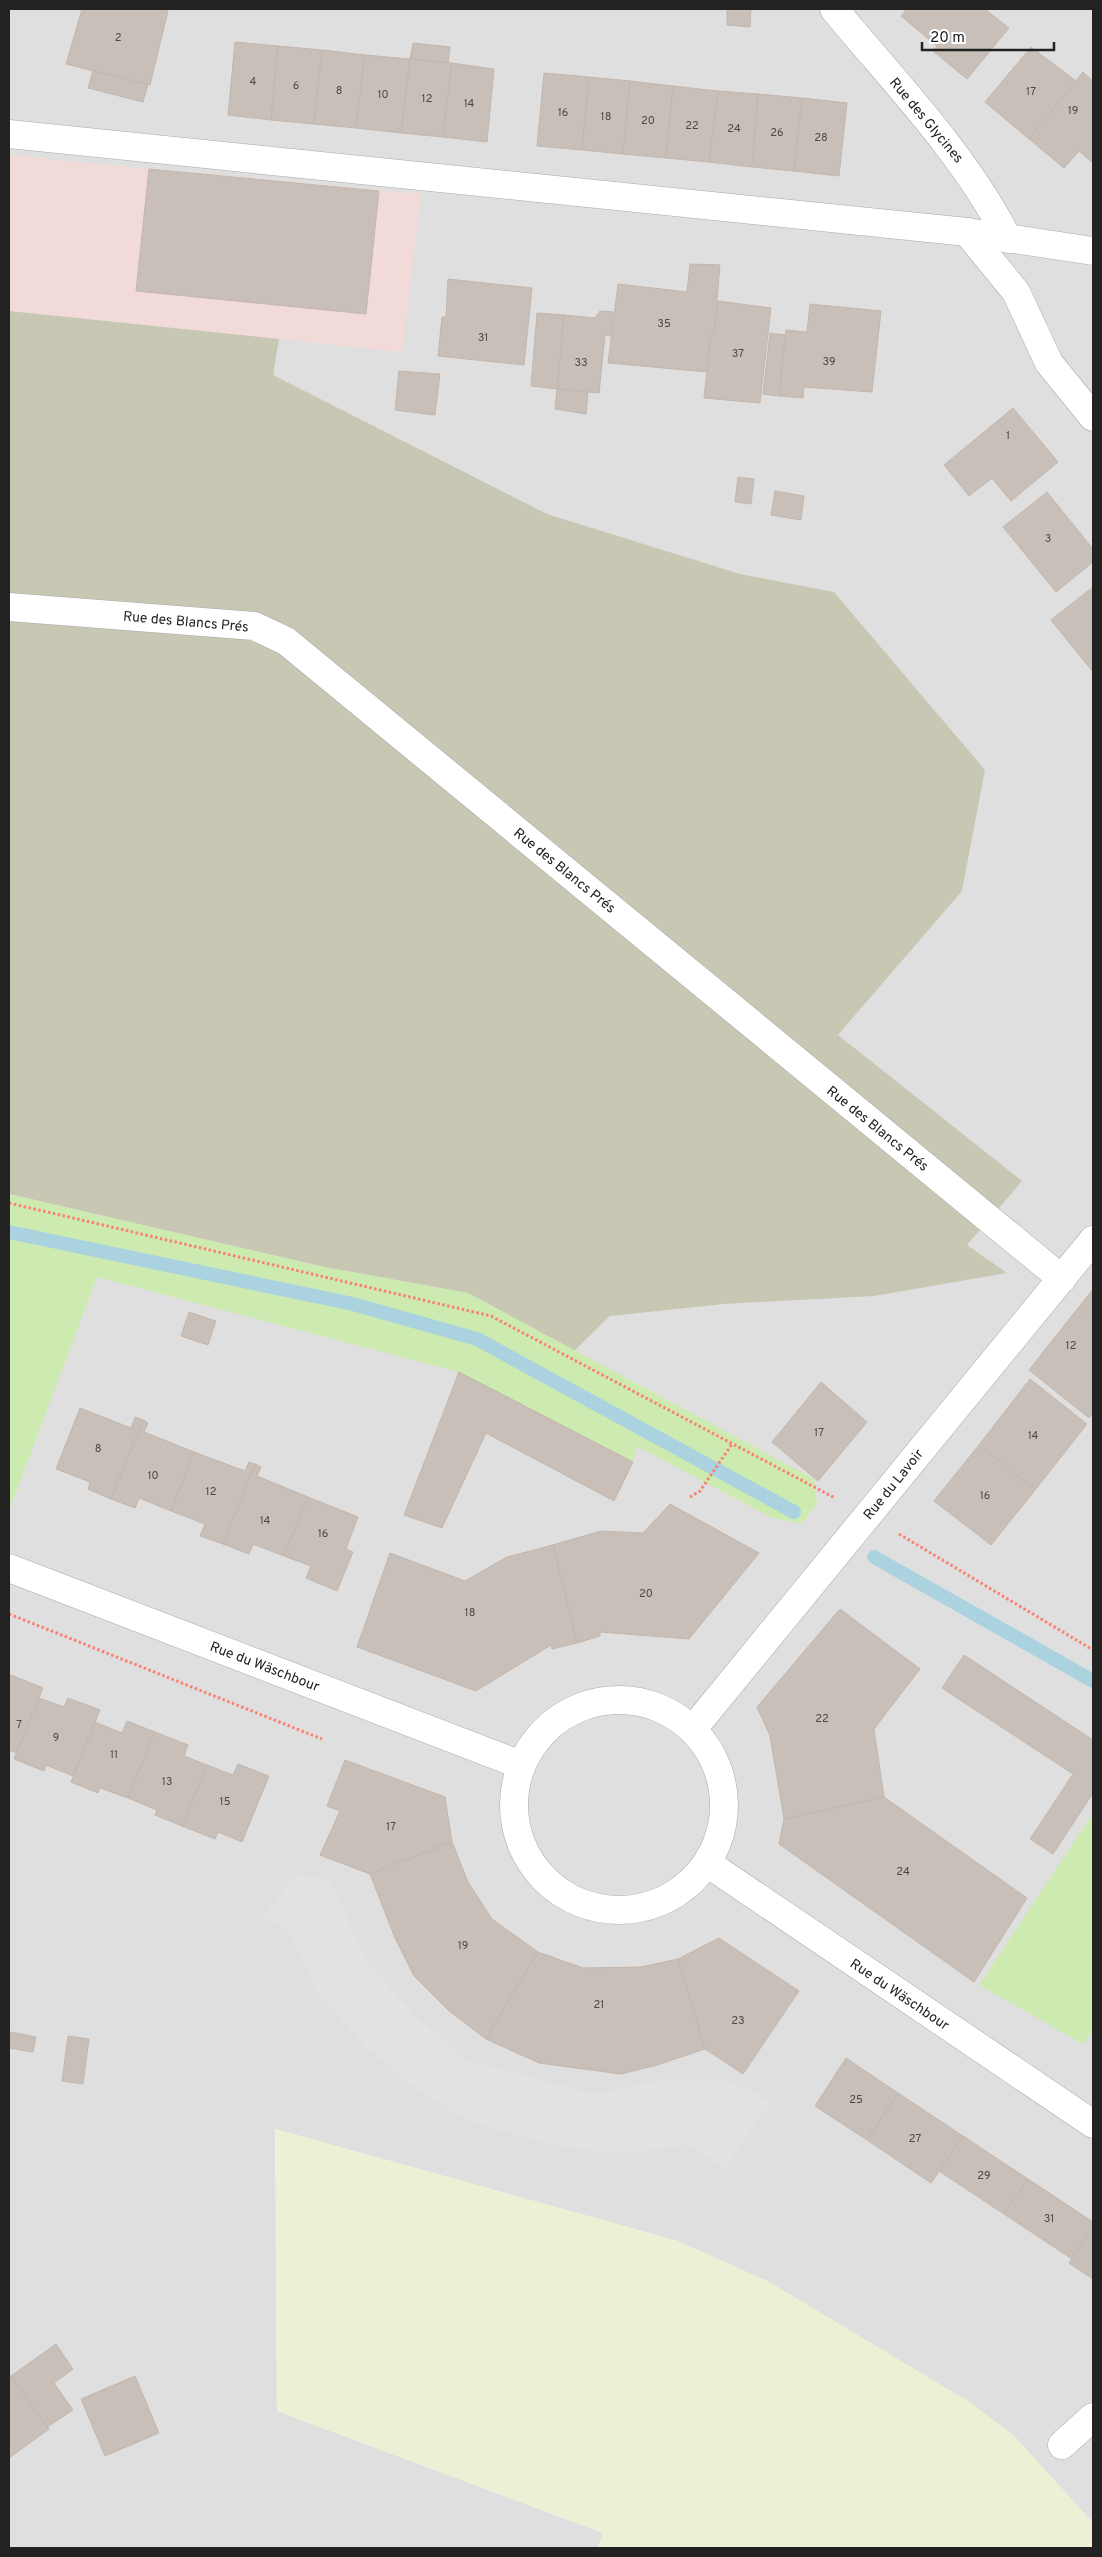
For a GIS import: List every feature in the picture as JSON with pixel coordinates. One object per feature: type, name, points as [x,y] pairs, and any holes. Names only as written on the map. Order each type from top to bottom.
[{"type":"street","name":"Rue des Glycines","points":[[834,9],[965,167],[989,202],[1008,239]]},
{"type":"street","points":[[9,134],[966,232],[1093,252]]},
{"type":"street","points":[[966,232],[1016,292],[1049,362],[1093,417]]},
{"type":"street","name":"Rue des Blancs Prés","points":[[9,607],[254,626],[286,641],[1062,1279]]},
{"type":"street","name":"Rue du Lavoir","points":[[693,1729],[1093,1240]]},
{"type":"street","name":"Rue du Wäschbour","points":[[9,1568],[521,1765]]},
{"type":"street","points":[[632,1700],[664,1709],[693,1729],[714,1759],[724,1794],[722,1831],[707,1863],[686,1886],[659,1902],[629,1910],[599,1909],[569,1898],[545,1880],[526,1855],[516,1826],[514,1803],[521,1765],[539,1736],[565,1714],[598,1702],[632,1700]]},
{"type":"street","name":"Rue du Wäschbour","points":[[707,1863],[1093,2124]]},
{"type":"street","points":[[1062,2445],[1093,2417]]},
{"type":"path","points":[[9,1203],[492,1316],[868,1515],[1093,1650]]},
{"type":"path","points":[[690,1497],[700,1491],[732,1444]]},
{"type":"path","points":[[9,1614],[322,1739]]},
{"type":"shaded area","points":[[9,9],[1093,9],[1093,2523],[1015,2437],[971,2403],[769,2282],[678,2241],[275,2129],[277,2411],[603,2533],[598,2548],[9,2548]]},
{"type":"shaded area","points":[[9,154],[54,160],[421,194],[402,352],[9,311]]},
{"type":"shaded area","points":[[9,311],[279,339],[273,375],[547,514],[740,574],[834,592],[985,770],[962,891],[838,1035],[1022,1181],[967,1245],[1007,1273],[874,1296],[724,1304],[610,1316],[574,1351],[468,1293],[324,1267],[9,1194]]},
{"type":"shaded area","points":[[297,1873],[331,1882],[369,1966],[414,2014],[463,2059],[593,2094],[664,2079],[723,2080],[757,2093],[770,2103],[724,2169],[689,2144],[631,2153],[591,2151],[542,2142],[468,2121],[415,2087],[365,2046],[317,1992],[288,1930],[263,1916]]},
{"type":"shaded area","points":[[275,2129],[678,2241],[769,2282],[971,2403],[1015,2437],[1093,2523],[1093,2548],[598,2548],[603,2533],[277,2411]]},
{"type":"green space","points":[[9,1194],[324,1267],[468,1293],[814,1479],[817,1504],[801,1524],[770,1517],[637,1446],[633,1462],[459,1372],[97,1277],[9,1511]]},
{"type":"green space","points":[[1093,1813],[1093,2031],[1083,2044],[979,1985]]},
{"type":"building","points":[[82,9],[160,9],[168,11],[150,85],[66,64]]},
{"type":"building","points":[[727,9],[751,9],[750,27],[727,25]]},
{"type":"building","points":[[907,9],[985,9],[1009,28],[967,79],[933,51],[937,46],[901,16]]},
{"type":"building","points":[[235,42],[278,46],[271,120],[228,115]]},
{"type":"building","points":[[413,43],[450,47],[448,63],[410,59]]},
{"type":"building","points":[[278,46],[322,50],[314,124],[271,120]]},
{"type":"building","points":[[1031,47],[1076,81],[1029,139],[985,102]]},
{"type":"building","points":[[322,50],[365,55],[356,128],[314,124]]},
{"type":"building","points":[[365,55],[410,59],[401,133],[356,128]]},
{"type":"building","points":[[410,59],[452,63],[443,137],[401,133]]},
{"type":"building","points":[[452,63],[494,69],[487,142],[443,137]]},
{"type":"building","points":[[93,71],[148,84],[143,102],[88,88]]},
{"type":"building","points":[[1083,72],[1093,81],[1093,163],[1079,151],[1064,168],[1029,139]]},
{"type":"building","points":[[544,73],[589,77],[582,150],[537,146]]},
{"type":"building","points":[[589,77],[630,81],[623,154],[582,150]]},
{"type":"building","points":[[630,81],[673,86],[666,158],[623,154]]},
{"type":"building","points":[[673,86],[718,91],[709,162],[666,158]]},
{"type":"building","points":[[718,91],[758,94],[752,167],[709,162]]},
{"type":"building","points":[[758,94],[802,98],[794,171],[752,167]]},
{"type":"building","points":[[802,98],[847,103],[839,176],[794,171]]},
{"type":"building","points":[[149,169],[379,191],[366,314],[136,291]]},
{"type":"building","points":[[690,264],[720,265],[714,334],[711,334],[707,372],[608,363],[618,284],[687,292]]},
{"type":"building","points":[[448,279],[532,288],[524,365],[438,356],[442,317],[446,317]]},
{"type":"building","points":[[718,301],[771,308],[760,403],[704,398],[711,334],[714,334]]},
{"type":"building","points":[[810,304],[881,311],[872,392],[804,387],[803,398],[779,396],[786,330],[807,332]]},
{"type":"building","points":[[600,311],[613,312],[611,336],[605,335],[599,393],[557,389],[564,315],[595,318]]},
{"type":"building","points":[[537,313],[564,315],[557,389],[531,386]]},
{"type":"building","points":[[770,333],[785,335],[779,396],[763,394]]},
{"type":"building","points":[[399,371],[440,374],[435,415],[395,410]]},
{"type":"building","points":[[557,389],[588,392],[586,414],[555,409]]},
{"type":"building","points":[[1013,408],[1058,462],[1011,501],[992,478],[969,496],[944,465]]},
{"type":"building","points":[[738,477],[754,479],[751,504],[735,502]]},
{"type":"building","points":[[775,491],[804,496],[801,520],[771,515]]},
{"type":"building","points":[[1047,492],[1093,549],[1093,562],[1056,592],[1003,527]]},
{"type":"building","points":[[1093,587],[1093,672],[1051,620]]},
{"type":"building","points":[[1093,1289],[1093,1320],[1078,1308]]},
{"type":"building","points":[[1078,1308],[1093,1320],[1093,1413],[1089,1418],[1029,1370]]},
{"type":"building","points":[[189,1312],[216,1321],[208,1345],[181,1336]]},
{"type":"building","points":[[459,1372],[633,1462],[614,1501],[486,1433],[442,1528],[404,1515]]},
{"type":"building","points":[[1030,1379],[1087,1424],[1035,1490],[979,1445]]},
{"type":"building","points":[[821,1382],[867,1422],[818,1481],[772,1442]]},
{"type":"building","points":[[80,1408],[131,1428],[135,1417],[143,1420],[111,1499],[88,1489],[90,1482],[56,1469]]},
{"type":"building","points":[[143,1420],[148,1423],[144,1432],[194,1452],[171,1511],[139,1498],[135,1508],[111,1499]]},
{"type":"building","points":[[979,1445],[1035,1490],[991,1545],[934,1501]]},
{"type":"building","points":[[194,1452],[245,1471],[249,1462],[255,1464],[223,1544],[200,1536],[205,1524],[171,1511]]},
{"type":"building","points":[[255,1464],[261,1467],[257,1476],[308,1497],[284,1556],[253,1544],[249,1554],[223,1544]]},
{"type":"building","points":[[308,1497],[358,1517],[346,1549],[353,1552],[337,1591],[306,1578],[311,1566],[284,1556]]},
{"type":"building","points":[[670,1504],[759,1553],[689,1639],[600,1632],[600,1636],[577,1643],[553,1545],[601,1531],[643,1533]]},
{"type":"building","points":[[553,1545],[577,1643],[552,1649],[551,1645],[476,1691],[357,1647],[390,1553],[465,1581],[507,1557]]},
{"type":"building","points":[[840,1609],[920,1669],[874,1729],[884,1797],[784,1819],[770,1736],[757,1707]]},
{"type":"building","points":[[964,1655],[1093,1740],[1093,1793],[1053,1854],[1030,1839],[1073,1774],[942,1688]]},
{"type":"building","points":[[11,1675],[43,1688],[17,1753],[9,1750],[9,1680]]},
{"type":"building","points":[[39,1698],[64,1707],[68,1698],[100,1710],[73,1776],[46,1765],[44,1771],[14,1759]]},
{"type":"building","points":[[127,1721],[155,1732],[128,1798],[100,1788],[98,1793],[71,1782],[95,1722],[122,1733]]},
{"type":"building","points":[[155,1732],[188,1745],[184,1756],[207,1765],[182,1826],[155,1815],[157,1810],[128,1798]]},
{"type":"building","points":[[345,1760],[445,1797],[452,1842],[370,1874],[320,1855],[340,1811],[327,1806]]},
{"type":"building","points":[[238,1764],[269,1776],[242,1842],[218,1832],[215,1839],[182,1826],[207,1765],[233,1775]]},
{"type":"building","points":[[884,1797],[1027,1898],[974,1982],[779,1844],[784,1819]]},
{"type":"building","points":[[452,1842],[468,1882],[492,1919],[538,1952],[486,2039],[448,2010],[414,1976],[395,1938],[370,1874]]},
{"type":"building","points":[[719,1938],[799,1991],[743,2074],[705,2049],[678,1959]]},
{"type":"building","points":[[538,1952],[583,1968],[641,1967],[678,1959],[705,2049],[657,2065],[621,2074],[539,2063],[486,2039]]},
{"type":"building","points":[[11,2032],[36,2037],[33,2052],[9,2048]]},
{"type":"building","points":[[68,2036],[89,2039],[83,2084],[62,2081]]},
{"type":"building","points":[[846,2058],[898,2093],[867,2140],[815,2106]]},
{"type":"building","points":[[898,2093],[963,2136],[931,2183],[867,2140]]},
{"type":"building","points":[[963,2136],[1028,2179],[1004,2214],[939,2171]]},
{"type":"building","points":[[1028,2179],[1093,2222],[1093,2227],[1072,2259],[1004,2214]]},
{"type":"building","points":[[1093,2227],[1093,2279],[1069,2263]]},
{"type":"building","points":[[56,2344],[73,2369],[54,2383],[73,2410],[47,2427],[11,2376]]},
{"type":"building","points":[[9,2376],[11,2376],[49,2429],[9,2458]]},
{"type":"building","points":[[135,2376],[159,2433],[105,2456],[81,2399]]},
{"type":"waterway","points":[[9,1232],[353,1304],[477,1339],[794,1512]]},
{"type":"waterway","points":[[874,1557],[1093,1681]]}]
